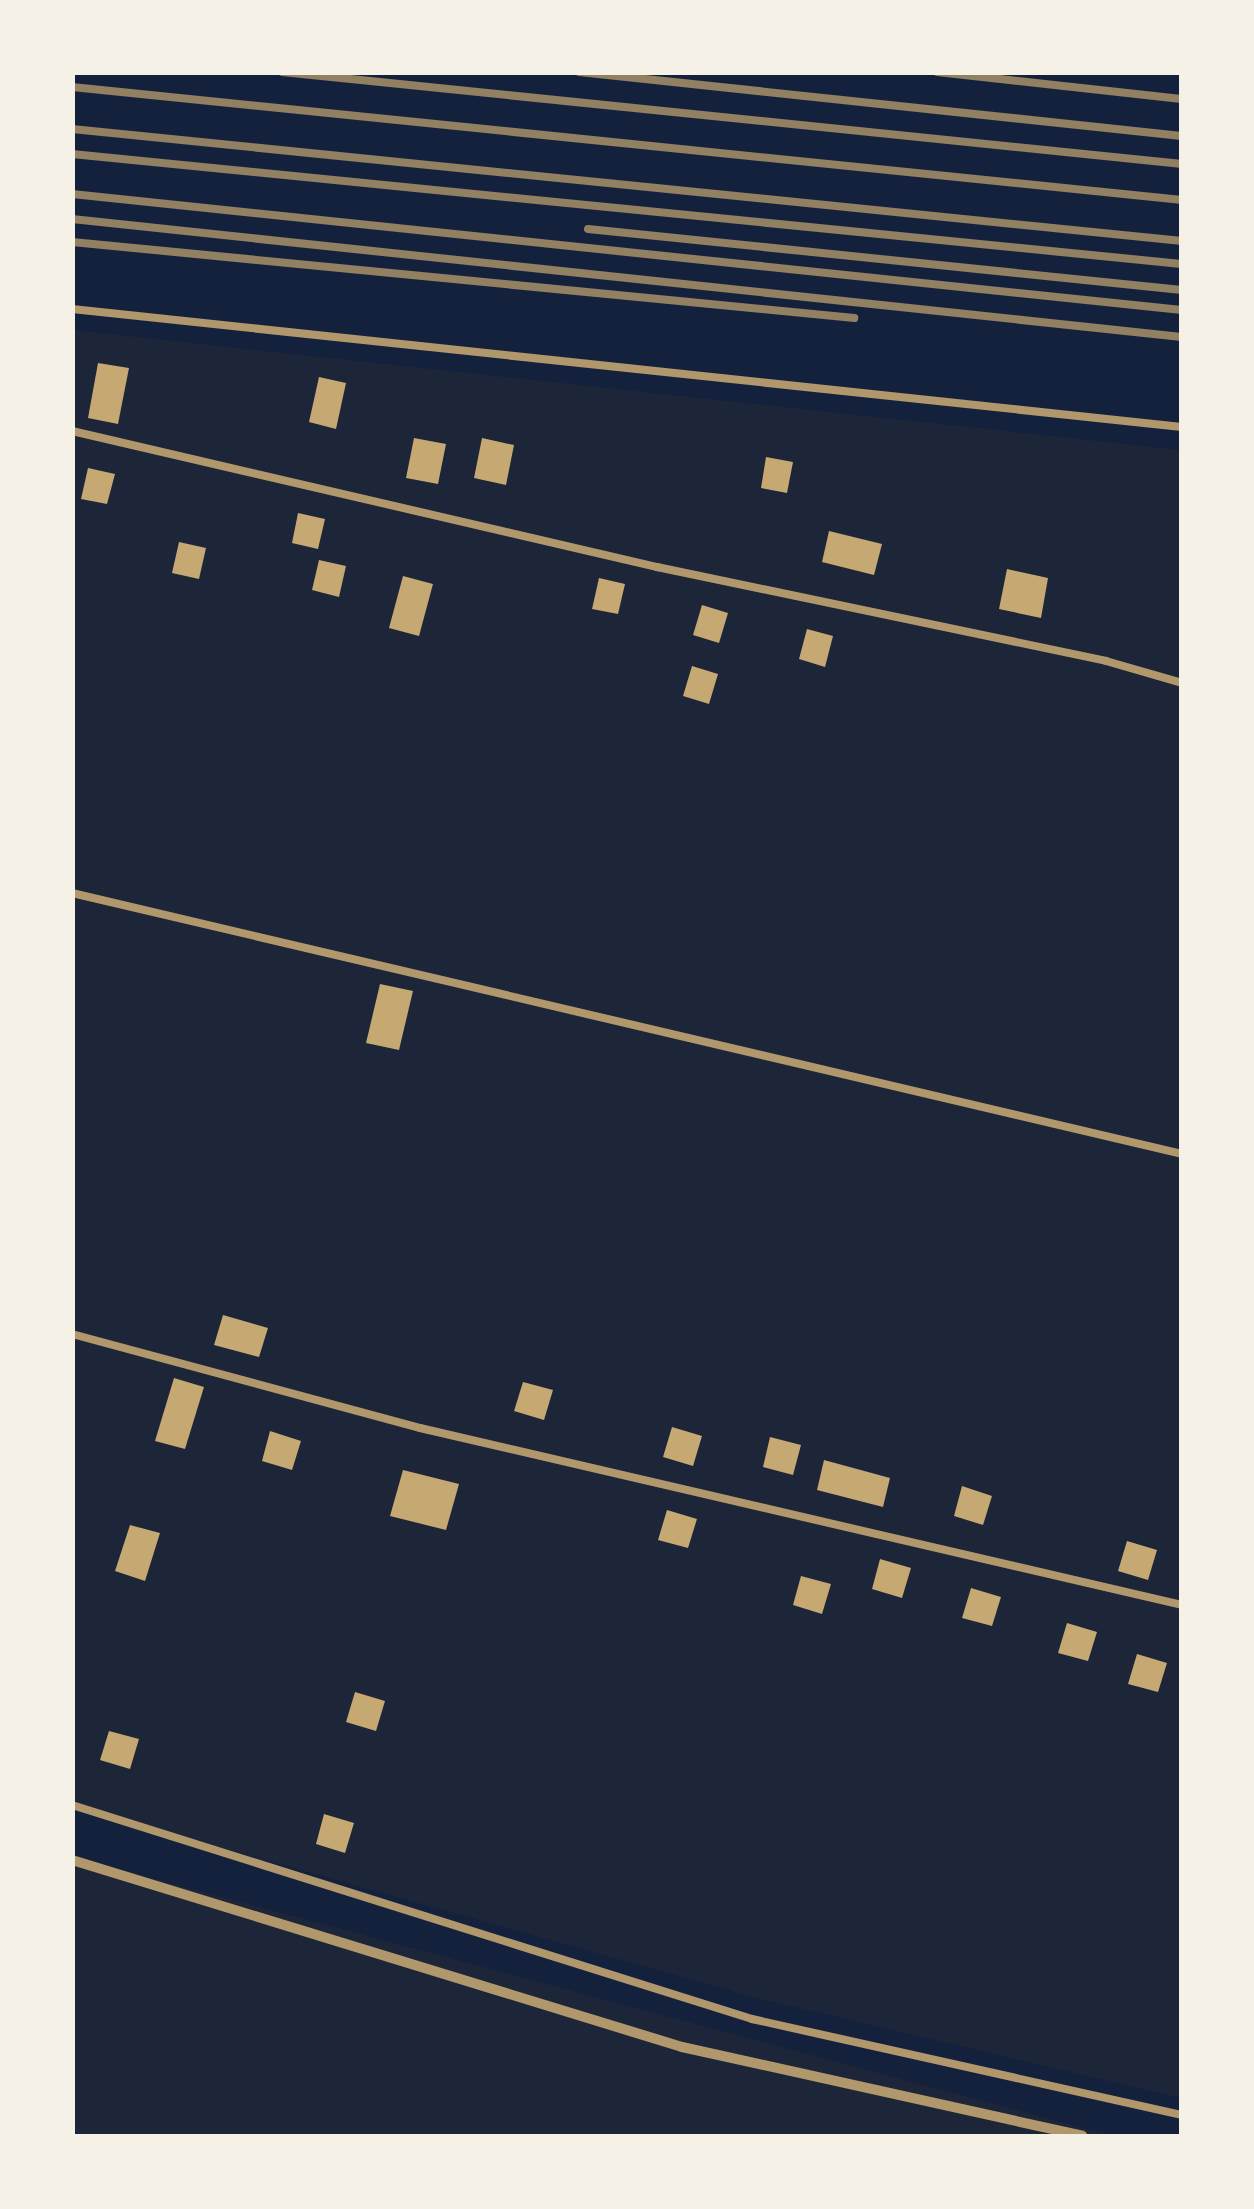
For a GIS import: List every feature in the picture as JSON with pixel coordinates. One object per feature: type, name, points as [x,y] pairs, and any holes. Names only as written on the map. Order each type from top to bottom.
[{"type":"street","points":[[72,1860],[682,2047],[1082,2136]]},
{"type":"lane","points":[[72,309],[1182,427]]},
{"type":"lane","points":[[72,431],[657,567],[1106,661],[1182,684]]},
{"type":"lane","points":[[72,893],[1182,1154]]},
{"type":"lane","points":[[72,1334],[420,1428],[1182,1605]]},
{"type":"lane","points":[[72,1805],[752,2019],[1182,2115]]},
{"type":"shaded area","points":[[72,330],[1181,450],[1181,2098],[757,1998],[73,1806]]},
{"type":"shaded area","points":[[73,1857],[1113,2136],[73,2136]]},
{"type":"building","points":[[98,363],[129,368],[118,424],[88,418]]},
{"type":"building","points":[[319,377],[346,383],[336,429],[309,422]]},
{"type":"building","points":[[414,438],[446,444],[438,484],[406,478]]},
{"type":"building","points":[[482,438],[514,445],[506,485],[474,478]]},
{"type":"building","points":[[766,457],[793,462],[787,493],[761,488]]},
{"type":"building","points":[[88,468],[115,474],[107,504],[81,499]]},
{"type":"building","points":[[298,513],[325,519],[318,549],[292,543]]},
{"type":"building","points":[[829,531],[882,544],[874,575],[822,562]]},
{"type":"building","points":[[179,542],[206,548],[199,579],[172,573]]},
{"type":"building","points":[[319,560],[346,566],[339,597],[312,590]]},
{"type":"building","points":[[1007,569],[1048,578],[1041,618],[999,609]]},
{"type":"building","points":[[403,576],[433,584],[419,636],[389,628]]},
{"type":"building","points":[[599,578],[625,584],[618,614],[592,609]]},
{"type":"building","points":[[702,605],[728,613],[719,643],[693,635]]},
{"type":"building","points":[[807,629],[833,636],[825,667],[799,659]]},
{"type":"building","points":[[692,666],[718,674],[709,704],[683,696]]},
{"type":"building","points":[[380,984],[413,991],[399,1050],[366,1043]]},
{"type":"building","points":[[223,1315],[268,1328],[259,1357],[214,1345]]},
{"type":"building","points":[[174,1378],[204,1387],[185,1449],[155,1441]]},
{"type":"building","points":[[523,1382],[553,1390],[544,1420],[514,1411]]},
{"type":"building","points":[[672,1427],[702,1436],[693,1466],[663,1457]]},
{"type":"building","points":[[270,1431],[301,1441],[292,1470],[262,1461]]},
{"type":"building","points":[[770,1437],[801,1445],[793,1475],[763,1467]]},
{"type":"building","points":[[824,1460],[890,1478],[883,1507],[817,1490]]},
{"type":"building","points":[[403,1470],[459,1484],[446,1530],[390,1516]]},
{"type":"building","points":[[962,1486],[992,1496],[983,1525],[954,1516]]},
{"type":"building","points":[[667,1510],[697,1519],[688,1548],[658,1540]]},
{"type":"building","points":[[130,1525],[160,1533],[145,1581],[115,1571]]},
{"type":"building","points":[[1127,1541],[1157,1550],[1148,1580],[1118,1571]]},
{"type":"building","points":[[880,1559],[911,1568],[902,1598],[872,1589]]},
{"type":"building","points":[[801,1576],[831,1584],[822,1614],[793,1605]]},
{"type":"building","points":[[971,1588],[1001,1597],[992,1626],[962,1618]]},
{"type":"building","points":[[1067,1623],[1097,1632],[1088,1661],[1058,1653]]},
{"type":"building","points":[[1137,1654],[1167,1663],[1158,1692],[1128,1684]]},
{"type":"building","points":[[355,1692],[385,1701],[376,1731],[346,1722]]},
{"type":"building","points":[[109,1731],[139,1739],[130,1769],[100,1760]]},
{"type":"building","points":[[324,1814],[354,1823],[345,1853],[316,1844]]},
{"type":"railway","points":[[282,72],[1182,164]]},
{"type":"railway","points":[[579,72],[1182,136]]},
{"type":"railway","points":[[937,72],[1182,99]]},
{"type":"railway","points":[[72,87],[1182,200]]},
{"type":"railway","points":[[72,129],[1182,241]]},
{"type":"railway","points":[[72,154],[1182,264]]},
{"type":"railway","points":[[72,194],[1182,310]]},
{"type":"railway","points":[[72,219],[1182,337]]},
{"type":"railway","points":[[588,229],[1182,290]]},
{"type":"railway","points":[[72,242],[854,318]]}]
